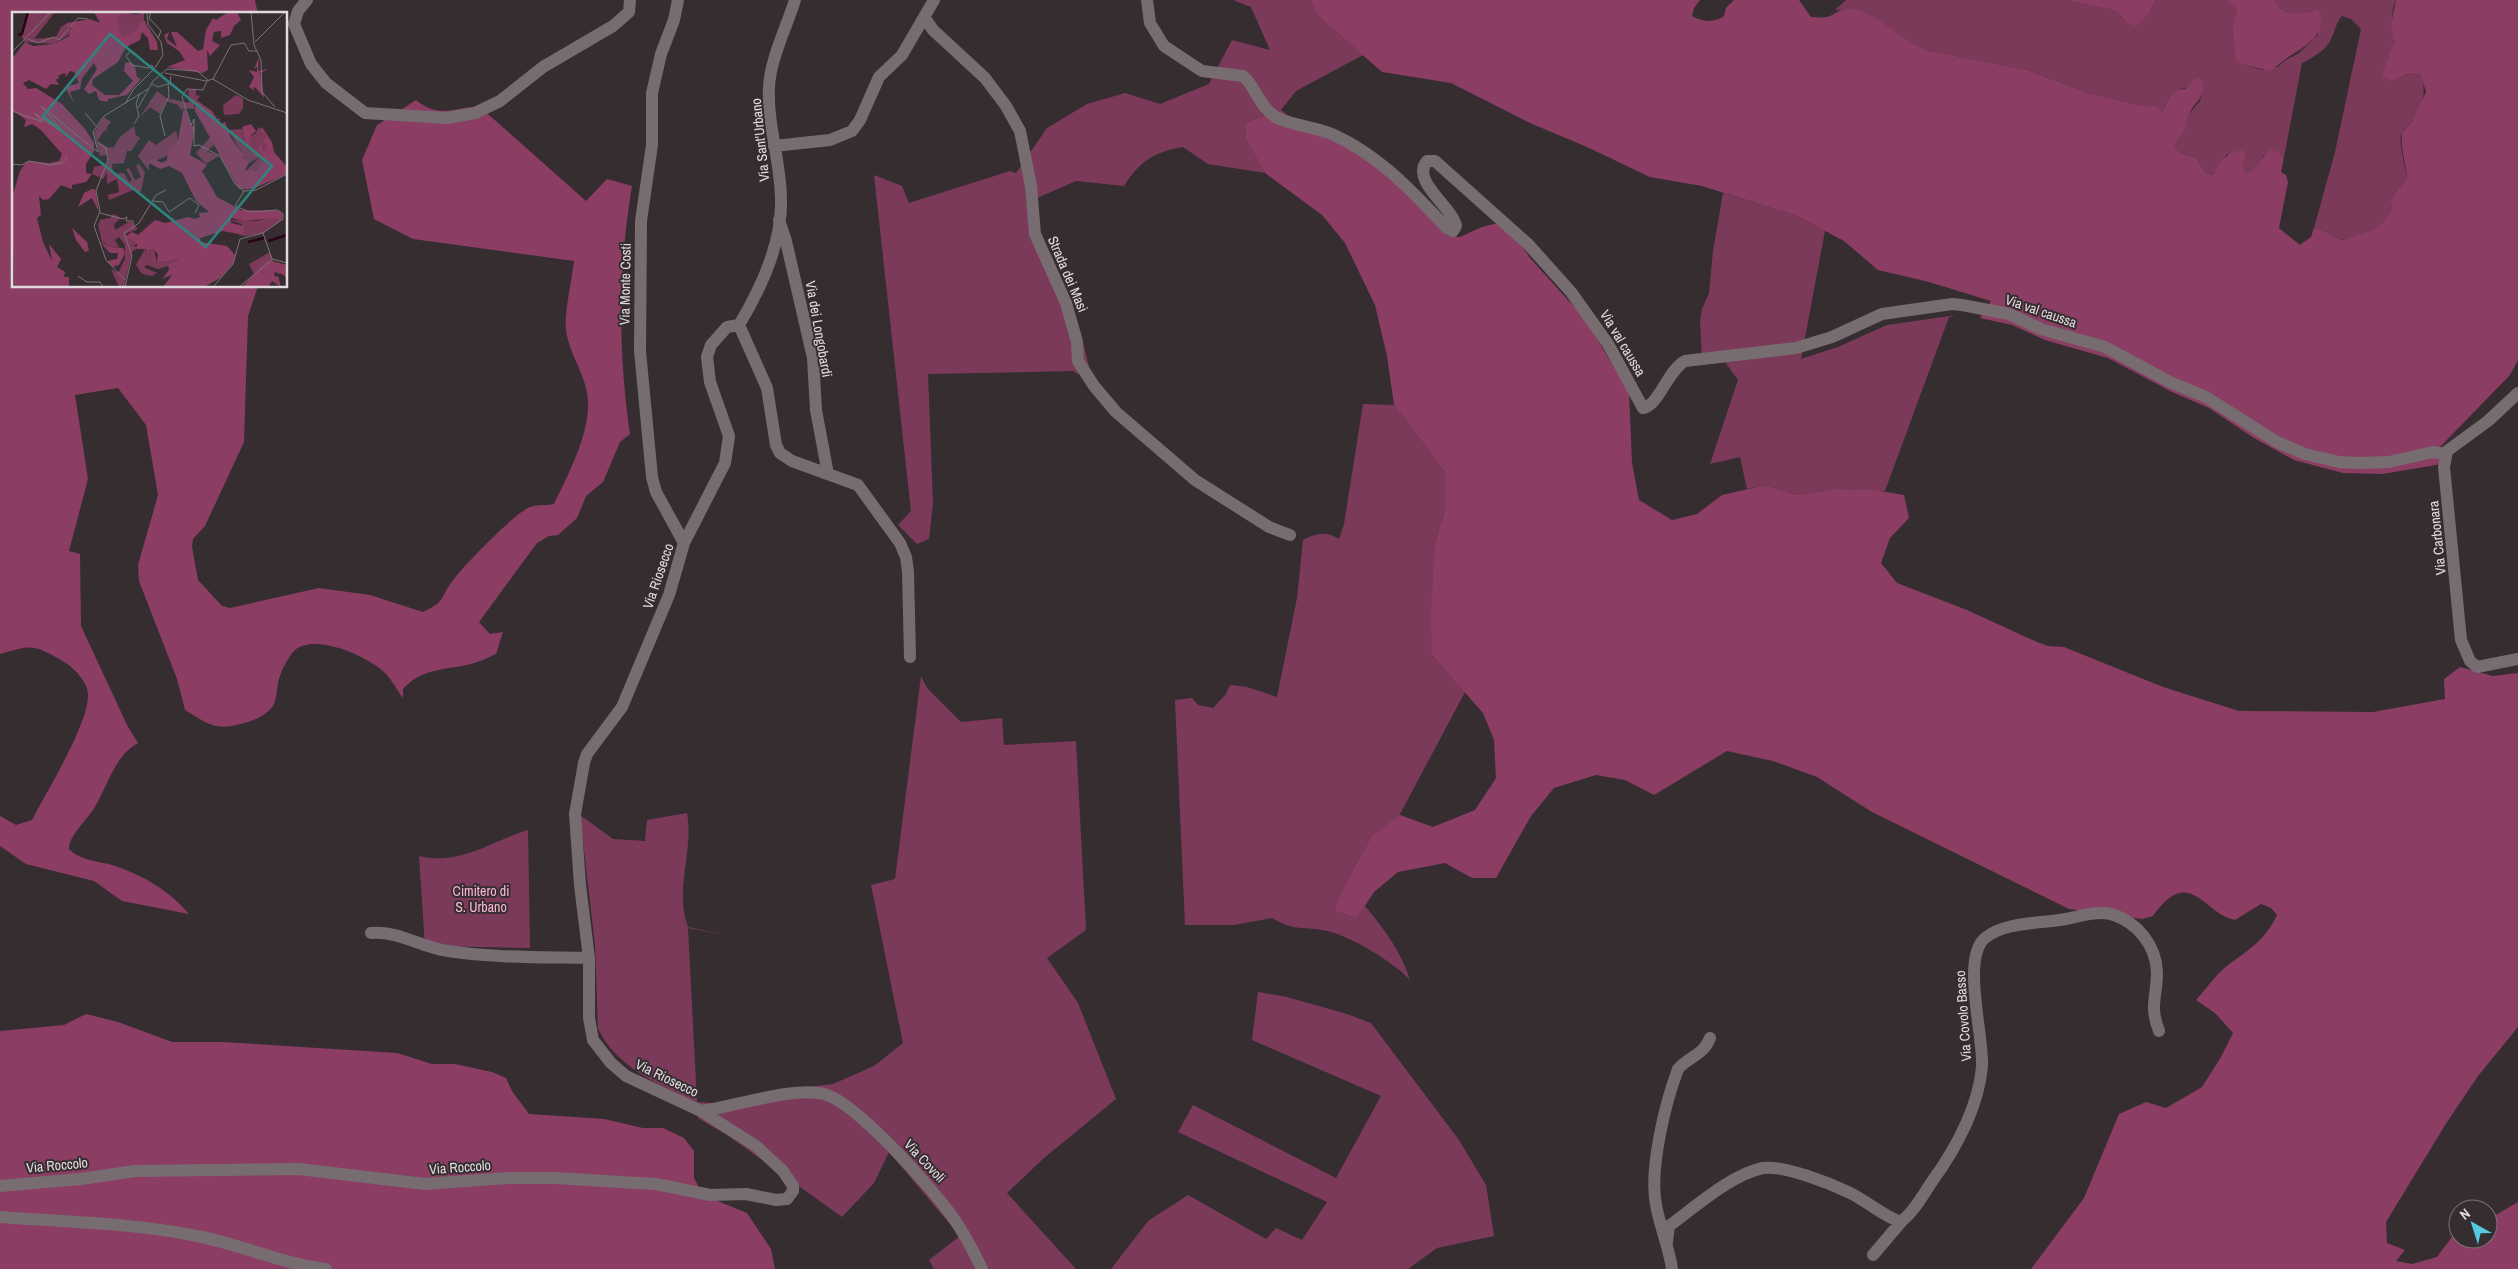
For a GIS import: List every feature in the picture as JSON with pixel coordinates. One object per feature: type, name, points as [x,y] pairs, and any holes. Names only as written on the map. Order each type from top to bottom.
[{"type":"street","points":[[307,0],[298,11],[294,24],[312,64],[326,83],[365,113],[446,118],[475,113],[500,101],[543,67],[613,26],[629,12],[630,0]]},
{"type":"street","points":[[669,0],[674,20]]},
{"type":"street","name":"Via Monte Costi","points":[[678,0],[674,20],[662,54],[652,93],[652,145],[641,221],[640,351],[652,477],[656,492],[684,543]]},
{"type":"street","name":"Via Sant'Urbano","points":[[779,220],[781,205],[769,86],[795,0]]},
{"type":"street","points":[[774,146],[830,140],[852,132],[860,120],[879,77],[902,55],[934,0]]},
{"type":"street","name":"Via val caussa","points":[[1147,0],[1150,23],[1164,46],[1202,71],[1243,76],[1259,100],[1276,118],[1323,130],[1371,155],[1396,175],[1448,229],[1452,230],[1456,226],[1454,220],[1430,188],[1423,173],[1423,165],[1427,161],[1434,161],[1528,244],[1571,292],[1608,344],[1643,408],[1652,403],[1672,372],[1685,361],[1796,348],[1832,337],[1882,314],[1952,304],[2009,314],[2041,329],[2104,347],[2170,382],[2206,397],[2277,442],[2305,454],[2339,462],[2360,463],[2389,462],[2433,452],[2445,454]]},
{"type":"street","name":"Strada dei Masi","points":[[924,17],[933,30],[985,78],[1006,106],[1020,131],[1031,186],[1035,234],[1066,303],[1077,342],[1078,361],[1094,386],[1116,412],[1195,480],[1269,527],[1290,535]]},
{"type":"street","points":[[779,220],[773,249],[762,282],[739,325],[765,382],[776,448],[792,462],[850,481],[860,487],[903,548],[908,572],[910,657]]},
{"type":"street","name":"Via dei Longobardi","points":[[779,220],[786,240],[813,358],[816,410],[828,474]]},
{"type":"street","name":"Via Riosecco","points":[[739,325],[727,327],[708,351],[710,382],[729,436],[725,463],[684,543],[668,595],[622,708],[587,754],[584,763],[575,814],[580,884],[589,958],[590,1018],[593,1040],[600,1052],[626,1076],[701,1111],[790,1094],[824,1094]]},
{"type":"street","points":[[2445,454],[2488,421],[2518,393]]},
{"type":"street","name":"Via Carbonara","points":[[2445,454],[2444,467],[2461,640],[2470,662],[2477,667],[2518,659]]},
{"type":"street","name":"Via Covolo Basso","points":[[1874,1255],[1910,1214],[1948,1161],[1969,1116],[1979,1084],[1982,1052],[1974,962],[1979,945],[1986,937],[2008,928],[2094,914],[2113,914],[2136,926],[2150,945],[2156,960],[2156,990],[2152,1007],[2159,1031]]},
{"type":"street","points":[[371,933],[388,932],[425,946],[479,955],[589,958]]},
{"type":"street","points":[[1672,1269],[1668,1242],[1656,1204],[1654,1163],[1678,1069],[1683,1063],[1705,1050],[1710,1038]]},
{"type":"street","name":"Via Covoli","points":[[824,1094],[847,1107],[882,1137],[939,1198],[970,1244],[982,1269]]},
{"type":"street","name":"Via Roccolo","points":[[0,1186],[81,1179],[135,1171],[299,1169],[339,1172],[403,1183],[425,1184],[508,1178],[555,1178],[656,1184],[710,1195],[746,1194],[776,1200],[787,1199],[793,1191],[793,1186],[783,1171],[756,1146],[701,1111]]},
{"type":"street","points":[[1668,1242],[1669,1226],[1743,1175],[1770,1168],[1787,1171],[1840,1188],[1855,1195],[1893,1220],[1901,1222]]},
{"type":"street","points":[[0,1217],[175,1232],[238,1245],[308,1267],[326,1269]]},
{"type":"green space","points":[[1233,0],[1311,0],[1316,14],[1363,55],[1296,91],[1281,110],[1245,123],[1246,140],[1265,173],[1208,164],[1183,147],[1164,152],[1149,159],[1136,170],[1124,186],[1076,181],[1035,199],[1036,221],[1080,330],[1089,367],[1078,374],[1073,371],[928,374],[933,504],[929,539],[917,544],[898,525],[911,511],[874,175],[902,186],[909,203],[1010,171],[1016,173],[1047,128],[1087,104],[1125,93],[1160,104],[1209,84],[1232,40],[1270,50],[1251,7]]},
{"type":"green space","points":[[1846,0],[2064,0],[2117,11],[2126,22],[2151,11],[2155,0],[2226,0],[2237,9],[2232,26],[2235,52],[2245,65],[2262,70],[2278,67],[2284,61],[2299,53],[2318,35],[2318,9],[2306,13],[2287,12],[2278,6],[2275,0],[2396,0],[2392,16],[2395,49],[2393,81],[2409,73],[2422,75],[2424,88],[2421,106],[2401,136],[2401,147],[2407,178],[2390,200],[2392,209],[2376,228],[2345,240],[2314,228],[2335,152],[2361,29],[2351,19],[2342,16],[2324,49],[2302,63],[2284,157],[2279,152],[2264,155],[2255,170],[2247,174],[2241,167],[2245,160],[2227,154],[2213,175],[2205,173],[2197,158],[2180,153],[2175,146],[2177,138],[2184,132],[2188,115],[2200,101],[2204,83],[2177,90],[2170,96],[2162,112],[2147,105],[2138,105],[2086,92],[2027,70],[1926,50],[1903,38],[1873,17],[1849,10],[1835,10]]},
{"type":"green space","points":[[1723,193],[1797,216],[1825,231],[1801,359],[1838,347],[1887,325],[1957,315],[1949,317],[1885,491],[1833,489],[1797,495],[1766,485],[1747,489],[1740,457],[1710,464],[1738,380],[1725,362],[1702,360],[1700,321],[1702,309],[1709,293],[1713,251]]},
{"type":"green space","points":[[1363,404],[1394,405],[1445,472],[1445,509],[1435,543],[1432,655],[1465,692],[1399,816],[1372,835],[1342,890],[1334,911],[1357,918],[1365,906],[1379,923],[1402,959],[1410,980],[1394,966],[1373,952],[1340,935],[1323,930],[1288,926],[1272,918],[1234,925],[1185,925],[1175,700],[1192,698],[1198,705],[1213,708],[1226,694],[1230,685],[1247,687],[1277,697],[1297,598],[1303,540],[1321,534],[1339,539],[1344,524]]},
{"type":"green space","points":[[921,676],[927,688],[961,722],[1002,718],[1004,745],[1076,741],[1086,930],[1047,958],[1078,1003],[1116,1099],[1044,1158],[1007,1193],[1076,1269],[934,1269],[929,1260],[960,1236],[889,1152],[874,1183],[842,1217],[730,1137],[698,1118],[695,1102],[653,1081],[627,1064],[606,1042],[598,1028],[595,945],[580,815],[613,839],[645,841],[647,820],[687,813],[688,842],[683,899],[688,927],[729,936],[688,928],[697,1102],[712,1103],[775,1091],[833,1084],[874,1066],[903,1043],[871,885],[895,879]]},
{"type":"green space","name":"Cimitero di S. Urbano","points":[[528,830],[530,948],[425,946],[419,856],[448,858],[462,855]]},
{"type":"green space","points":[[1258,992],[1287,997],[1347,1014],[1371,1023],[1459,1140],[1486,1185],[1494,1236],[1437,1248],[1408,1269],[1111,1269],[1148,1221],[1188,1195],[1266,1239],[1276,1228],[1302,1240],[1327,1202],[1178,1132],[1193,1105],[1336,1178],[1381,1096],[1252,1040]]},
{"type":"shaded area","points":[[0,0],[255,0],[258,12],[12,12],[12,288],[257,288],[248,316],[244,442],[205,526],[193,539],[192,547],[198,580],[222,606],[230,608],[319,588],[370,595],[423,612],[438,603],[465,566],[511,521],[531,507],[554,504],[581,441],[587,415],[587,393],[566,330],[567,306],[574,261],[413,239],[374,219],[362,160],[377,125],[416,100],[425,106],[440,111],[480,107],[586,201],[607,179],[632,186],[624,249],[621,310],[623,372],[630,434],[620,442],[603,482],[586,496],[577,518],[558,535],[549,536],[537,543],[479,622],[490,634],[503,632],[496,654],[471,664],[425,674],[410,682],[403,689],[403,698],[385,673],[366,660],[340,648],[312,644],[301,647],[292,653],[281,673],[273,706],[259,718],[237,725],[221,727],[209,724],[185,710],[177,679],[139,581],[138,565],[158,495],[146,425],[118,388],[75,395],[88,479],[69,551],[80,554],[81,626],[127,725],[138,743],[117,764],[93,810],[71,840],[69,849],[84,858],[115,866],[146,879],[174,898],[189,914],[122,901],[94,881],[26,864],[0,846],[0,816],[16,825],[32,820],[82,723],[88,695],[85,684],[74,670],[44,651],[26,648],[0,654]]},
{"type":"shaded area","points":[[1311,0],[1700,0],[1694,8],[1692,16],[1708,21],[1724,16],[1726,8],[1734,0],[1799,0],[1811,17],[1827,17],[1841,10],[1852,9],[1872,16],[1907,40],[1926,50],[2027,70],[2086,92],[2138,105],[2156,106],[2162,112],[2170,96],[2177,90],[2185,89],[2197,77],[2204,83],[2202,94],[2188,116],[2185,130],[2175,146],[2180,153],[2197,158],[2205,173],[2213,175],[2225,157],[2233,152],[2244,151],[2245,160],[2242,167],[2247,174],[2254,169],[2270,150],[2279,152],[2284,157],[2281,172],[2286,175],[2288,182],[2279,228],[2300,245],[2311,237],[2314,228],[2344,240],[2376,228],[2392,209],[2390,200],[2407,178],[2402,132],[2412,122],[2426,92],[2421,75],[2409,73],[2393,81],[2382,76],[2392,47],[2395,44],[2391,24],[2396,0],[2518,0],[2518,360],[2510,375],[2440,447],[2442,464],[2382,474],[2343,473],[2294,460],[2254,438],[2209,408],[2172,392],[2108,358],[2045,340],[2012,325],[1980,318],[1991,301],[1929,282],[1878,270],[1844,241],[1797,216],[1702,186],[1650,177],[1587,147],[1530,123],[1451,83],[1382,72],[1316,14]]},
{"type":"shaded area","points":[[2064,0],[2155,0],[2151,11],[2136,26],[2126,22],[2117,11]]},
{"type":"shaded area","points":[[2226,0],[2275,0],[2282,9],[2293,13],[2306,13],[2318,9],[2321,19],[2320,27],[2312,41],[2270,71],[2245,65],[2236,61],[2232,26],[2237,9]]},
{"type":"shaded area","points":[[1281,110],[1301,128],[1348,147],[1381,167],[1446,235],[1460,237],[1482,227],[1505,221],[1530,258],[1586,320],[1629,393],[1632,463],[1639,500],[1672,520],[1697,514],[1722,495],[1766,485],[1797,495],[1833,489],[1875,490],[1904,495],[1909,518],[1890,538],[1881,563],[1897,583],[1967,610],[2037,642],[2048,646],[2064,647],[2163,687],[2239,711],[2373,712],[2445,699],[2444,679],[2460,667],[2493,676],[2518,673],[2518,1027],[2478,1076],[2447,1122],[2386,1222],[2387,1243],[2405,1250],[2396,1261],[2412,1264],[2437,1257],[2448,1242],[2448,1249],[2498,1249],[2498,1214],[2518,1202],[2518,1269],[2031,1269],[2084,1198],[2119,1114],[2146,1102],[2166,1108],[2202,1087],[2221,1057],[2233,1033],[2215,1013],[2196,1000],[2219,973],[2268,931],[2277,915],[2271,908],[2261,904],[2235,920],[2224,916],[2196,896],[2187,893],[2177,894],[2166,901],[2153,916],[2142,919],[2069,909],[1872,812],[1817,777],[1773,761],[1727,751],[1654,795],[1625,780],[1596,775],[1554,788],[1531,816],[1496,878],[1472,878],[1445,863],[1398,872],[1374,892],[1357,918],[1334,911],[1342,890],[1372,835],[1400,815],[1433,827],[1475,810],[1496,778],[1494,740],[1483,713],[1432,655],[1431,613],[1435,543],[1445,509],[1445,472],[1394,405],[1387,356],[1375,305],[1345,243],[1322,215],[1265,173],[1246,140],[1245,123]]},
{"type":"shaded area","points":[[86,1014],[118,1022],[172,1042],[223,1042],[397,1053],[432,1064],[455,1064],[492,1072],[506,1078],[512,1091],[529,1114],[604,1119],[643,1128],[663,1128],[684,1138],[694,1151],[694,1178],[703,1195],[747,1213],[771,1249],[775,1269],[0,1269],[0,1031],[64,1025]]}]
